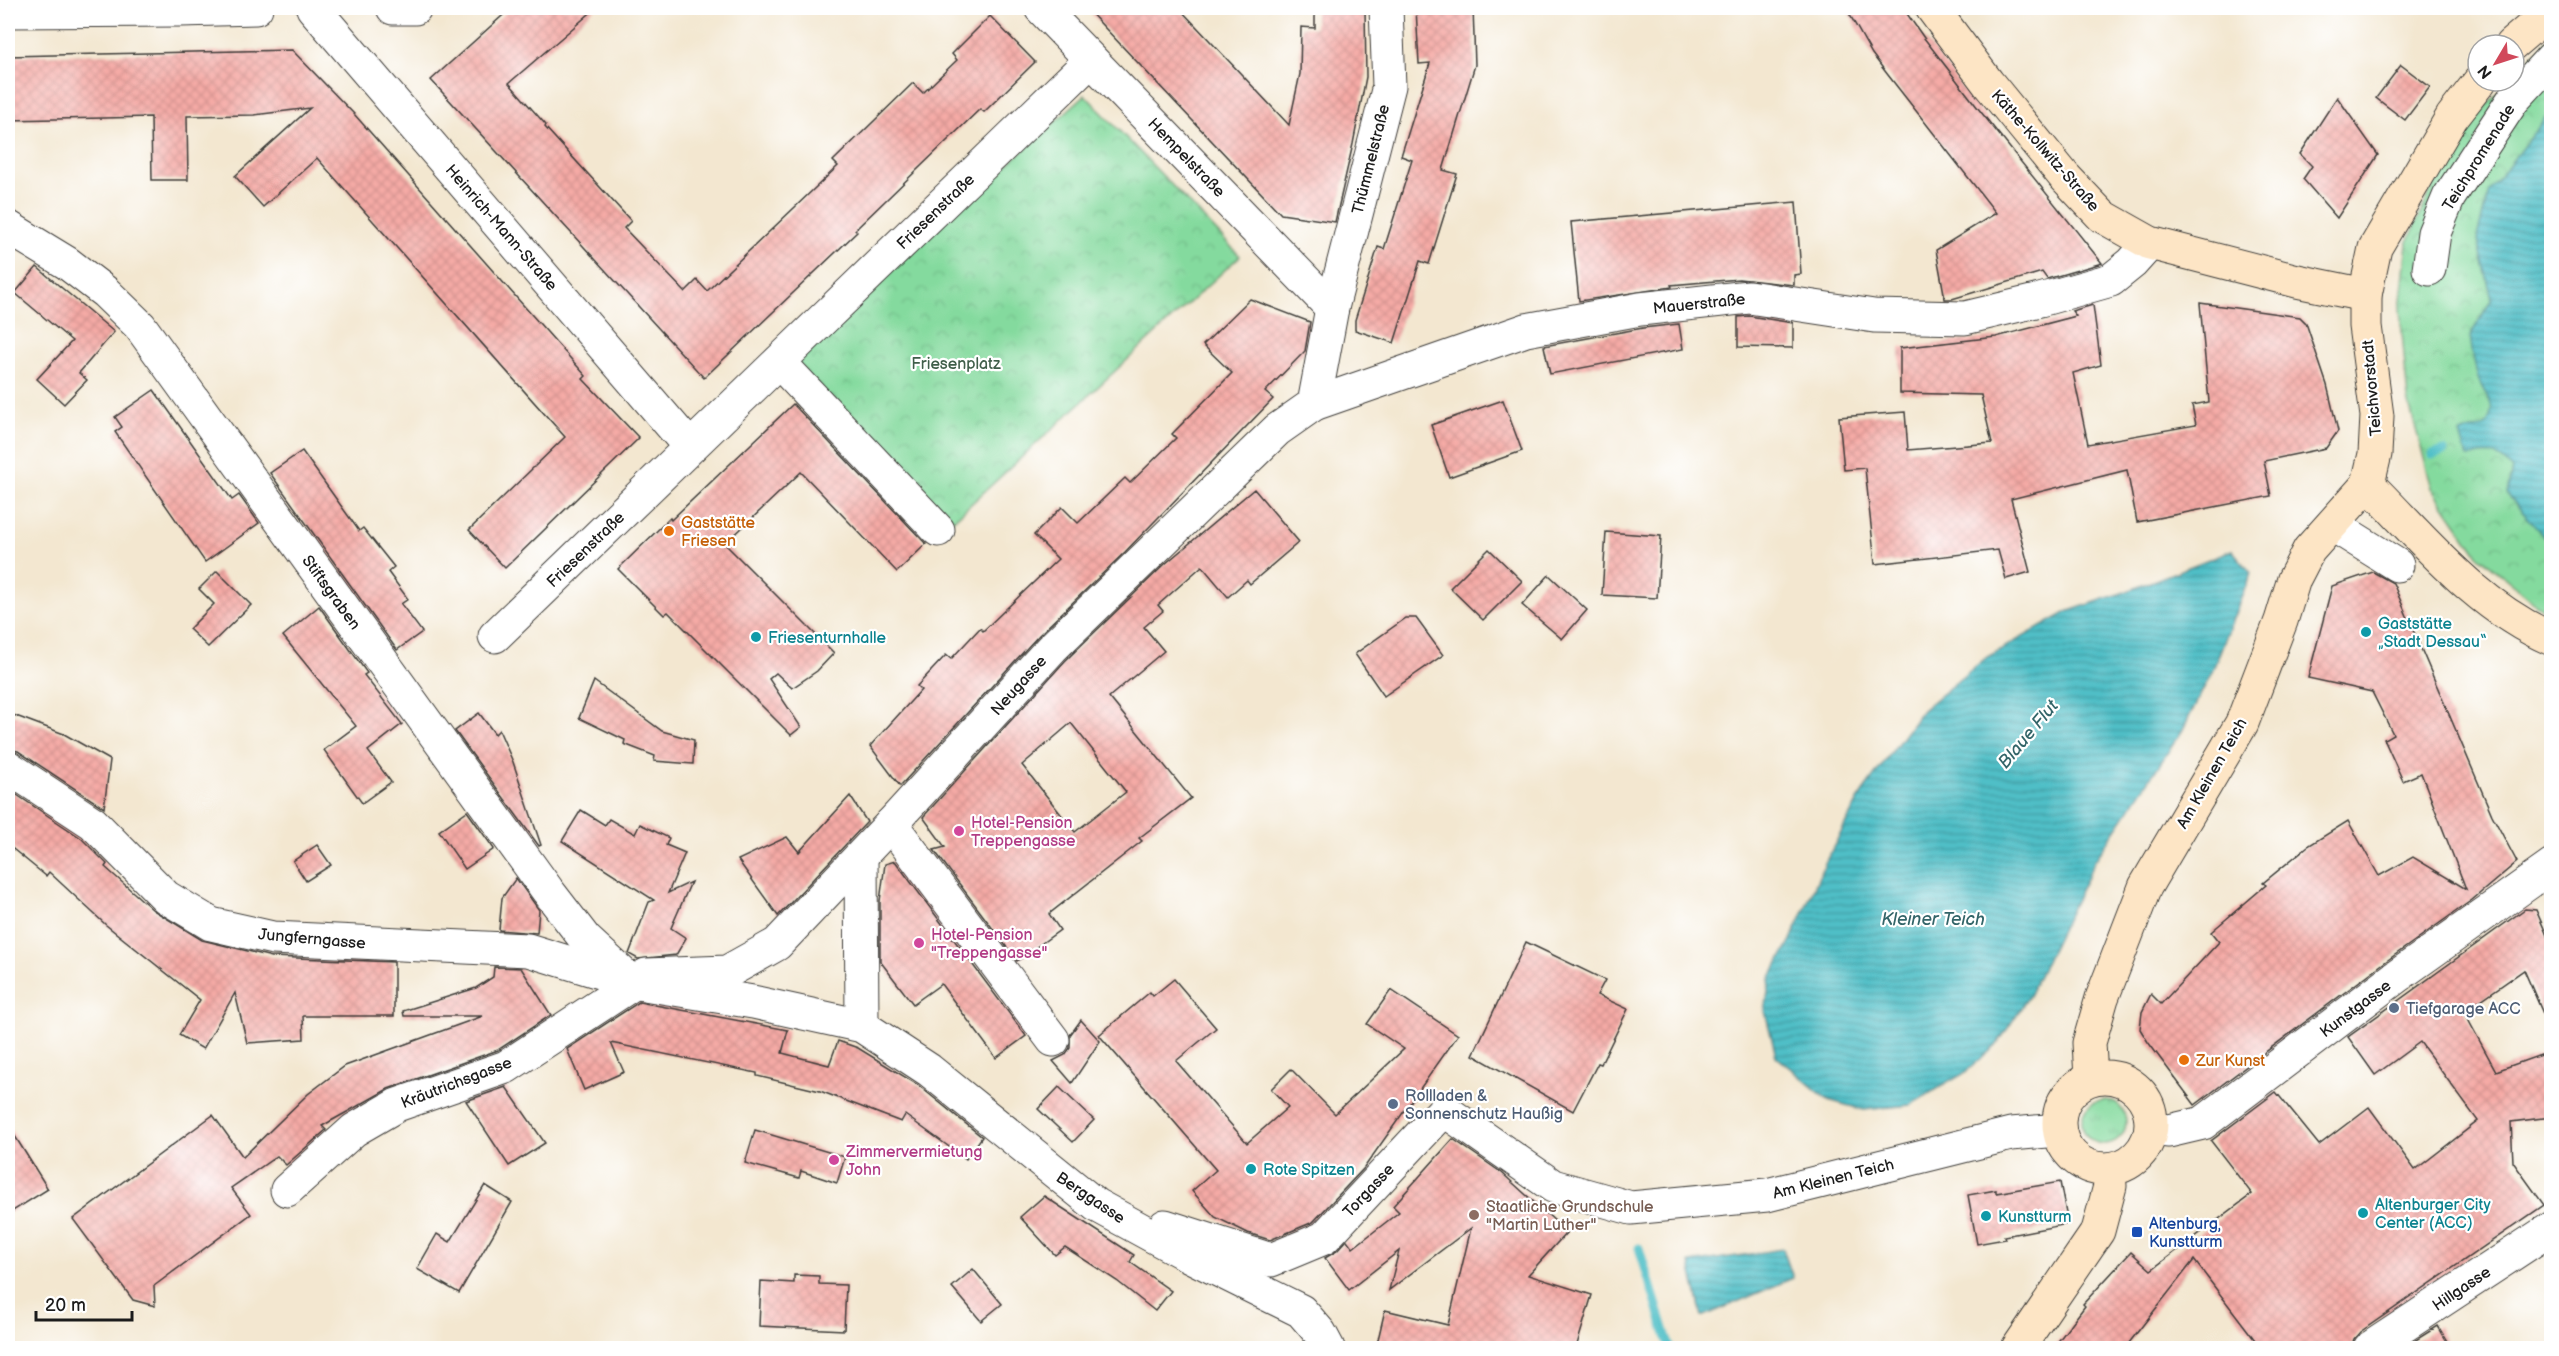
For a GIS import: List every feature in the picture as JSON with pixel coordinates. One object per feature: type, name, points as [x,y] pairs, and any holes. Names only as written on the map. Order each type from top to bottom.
[{"type":"street","points":[[8,11],[256,8]]},
{"type":"street","name":"Heinrich-Mann-Straße","points":[[313,8],[690,447]]},
{"type":"street","points":[[393,8],[414,8]]},
{"type":"street","name":"Hempelstraße","points":[[1041,8],[1332,308]]},
{"type":"street","name":"Thümmelstraße","points":[[1332,308],[1389,86],[1386,8]]},
{"type":"street","name":"Käthe-Kollwitz-Straße","points":[[1932,8],[2064,176],[2102,216],[2150,243],[2297,281],[2365,295]]},
{"type":"street","points":[[2525,33],[2552,10]]},
{"type":"street","name":"Teichpromenade","points":[[2429,269],[2434,233],[2449,197],[2513,100],[2552,58]]},
{"type":"street","name":"Friesenstraße","points":[[495,636],[1091,60]]},
{"type":"street","name":"Teichvorstadt","points":[[2368,484],[2375,454],[2377,417],[2365,326],[2365,295],[2375,248],[2452,117],[2471,93]]},
{"type":"street","name":"Stiftsgraben","points":[[8,227],[90,280],[140,327],[548,891],[585,939],[632,982]]},
{"type":"street","name":"Mauerstraße","points":[[1314,404],[1526,330],[1640,309],[1749,297],[1874,316],[1965,318],[2111,280],[2132,263],[2150,243]]},
{"type":"street","points":[[1314,404],[1332,308]]},
{"type":"street","points":[[779,362],[938,530]]},
{"type":"street","name":"Neugasse","points":[[632,982],[646,975],[727,972],[777,944],[861,857],[1052,648],[1277,430],[1314,404]]},
{"type":"street","points":[[2368,484],[2482,598],[2530,629],[2552,639]]},
{"type":"street","name":"Am Kleinen Teich","points":[[2091,1078],[2089,1043],[2102,998],[2145,887],[2242,723],[2281,621],[2294,579],[2308,550],[2368,484]]},
{"type":"street","points":[[2333,525],[2397,565]]},
{"type":"street","name":"Jungferngasse","points":[[8,767],[93,823],[166,897],[212,924],[273,938],[528,950],[632,982]]},
{"type":"street","points":[[891,824],[1053,1040]]},
{"type":"street","points":[[861,857],[862,1026]]},
{"type":"street","name":"Kunstgasse","points":[[2152,1129],[2169,1131],[2203,1123],[2396,977],[2552,866]]},
{"type":"street","name":"Berggasse","points":[[632,982],[753,1002],[862,1026],[929,1070],[1041,1162],[1104,1210],[1300,1311],[1320,1333],[1328,1348]]},
{"type":"street","name":"Kräutrichsgasse","points":[[287,1190],[354,1130],[397,1105],[506,1067],[632,982]]},
{"type":"street","points":[[2106,1076],[2132,1085],[2142,1095],[2152,1118],[2152,1129],[2144,1147],[2136,1157],[2125,1166],[2109,1170],[2084,1164],[2072,1156],[2063,1144],[2059,1130],[2059,1117],[2066,1098],[2079,1084],[2091,1078],[2106,1076]]},
{"type":"street","name":"Torgasse","points":[[1104,1210],[1271,1260],[1324,1238],[1444,1110],[1553,1186],[1605,1201]]},
{"type":"street","name":"Am Kleinen Teich","points":[[1605,1201],[1631,1208],[1767,1195],[2011,1134],[2059,1130]]},
{"type":"street","points":[[2018,1348],[2098,1231],[2110,1186],[2109,1170]]},
{"type":"street","name":"Hillgasse","points":[[2370,1348],[2552,1228]]},
{"type":"green space","points":[[2551,37],[2551,613],[2536,604],[2478,555],[2432,488],[2408,400],[2400,310],[2407,244],[2438,174],[2487,104],[2498,93],[2526,93],[2526,63]]},
{"type":"green space","name":"Friesenplatz","points":[[1085,95],[1240,256],[947,526],[787,361]]},
{"type":"green space","points":[[2104,1100],[2119,1107],[2126,1122],[2119,1137],[2104,1144],[2089,1137],[2082,1122],[2089,1107]]},
{"type":"water","points":[[2551,110],[2551,545],[2507,494],[2512,469],[2497,456],[2467,457],[2460,434],[2485,426],[2491,411],[2490,401],[2478,378],[2470,336],[2492,299],[2477,237],[2489,191]]},
{"type":"water","name":"Kleiner Teich","points":[[2232,550],[2251,573],[2212,672],[2182,731],[2094,862],[2029,996],[1996,1046],[1963,1074],[1910,1105],[1864,1110],[1828,1100],[1776,1056],[1765,1011],[1770,979],[1791,940],[1825,863],[1862,793],[1922,710],[1987,657],[2069,611],[2125,592]]},
{"type":"water","points":[[1783,1249],[1793,1278],[1702,1317],[1690,1263]]},
{"type":"building","points":[[511,8],[596,8],[509,83],[546,125],[545,127],[631,221],[624,228],[685,292],[697,280],[707,291],[838,166],[833,161],[913,83],[923,93],[957,60],[952,54],[990,16],[1035,62],[984,112],[980,109],[855,230],[857,232],[704,378],[431,80]]},
{"type":"building","points":[[1086,8],[1179,8],[1289,125],[1300,74],[1301,27],[1315,28],[1315,8],[1365,8],[1366,77],[1335,222],[1281,214]]},
{"type":"building","points":[[1416,8],[1473,8],[1475,65],[1443,170],[1457,174],[1429,264],[1420,261],[1394,343],[1355,330],[1355,320],[1378,247],[1384,249],[1412,160],[1401,156],[1430,63],[1419,64]]},
{"type":"building","points":[[1846,8],[1903,8],[1981,112],[2102,263],[2047,279],[2042,272],[1952,299],[1945,299],[1936,250],[1996,213],[1872,54]]},
{"type":"building","points":[[292,50],[354,114],[586,376],[583,379],[639,438],[505,568],[469,530],[565,437],[317,158],[263,207],[235,176],[310,108],[254,115],[187,116],[188,180],[152,180],[151,117],[8,120],[8,56]]},
{"type":"building","points":[[2401,65],[2430,87],[2405,120],[2376,98]]},
{"type":"building","points":[[2337,97],[2378,155],[2337,218],[2303,179],[2312,166],[2300,154]]},
{"type":"building","points":[[1796,202],[1801,274],[1794,275],[1794,285],[1739,279],[1671,285],[1672,287],[1579,301],[1571,222]]},
{"type":"building","points":[[37,267],[114,332],[79,373],[87,380],[64,404],[37,379],[72,341],[15,293]]},
{"type":"building","points":[[1250,299],[1310,322],[1305,351],[1265,392],[1273,399],[1125,552],[1039,635],[900,786],[870,746],[921,690],[917,686],[946,655],[951,659],[980,628],[983,631],[1058,559],[1034,535],[1062,507],[1078,523],[1125,478],[1130,483],[1176,438],[1172,434],[1232,373],[1203,345]]},
{"type":"building","points":[[2200,303],[2300,317],[2306,323],[2327,385],[2338,431],[2326,448],[2264,461],[2271,496],[2137,522],[2127,470],[2011,499],[2030,572],[2006,579],[1998,550],[1875,564],[1865,468],[1844,470],[1839,417],[1905,412],[1908,450],[1992,443],[1981,395],[1900,393],[1900,348],[1996,337],[2076,316],[2072,311],[2093,305],[2101,365],[2073,373],[2088,444],[2196,425],[2192,405],[2209,402]]},
{"type":"building","points":[[1749,316],[1793,323],[1793,348],[1738,347],[1738,317]]},
{"type":"building","points":[[1679,324],[1683,349],[1550,374],[1544,346],[1643,328]]},
{"type":"building","points":[[154,390],[232,500],[239,495],[259,523],[205,562],[115,432],[122,427],[115,417]]},
{"type":"building","points":[[1503,400],[1522,451],[1449,477],[1431,425]]},
{"type":"building","points":[[793,404],[926,544],[897,572],[801,472],[725,544],[834,653],[817,671],[792,688],[776,673],[769,679],[801,727],[791,735],[668,612],[664,615],[618,569]]},
{"type":"building","points":[[302,451],[359,531],[363,528],[394,567],[388,572],[408,599],[401,604],[422,632],[397,650],[270,473]]},
{"type":"building","points":[[1254,489],[1299,542],[1250,584],[1247,580],[1228,597],[1202,566],[1158,605],[1163,611],[1144,627],[1164,651],[1109,697],[1191,798],[1139,838],[1142,841],[1049,914],[1060,930],[1017,961],[934,850],[945,847],[923,817],[1065,661],[1165,564]],"holes":[[[1071,723],[1126,792],[1075,832],[1022,765]]]},
{"type":"building","points":[[1606,532],[1661,536],[1657,598],[1602,595]]},
{"type":"building","points":[[1489,549],[1522,581],[1483,620],[1450,588]]},
{"type":"building","points":[[217,571],[251,605],[208,647],[189,629],[214,604],[199,589]]},
{"type":"building","points":[[2373,572],[2393,583],[2492,815],[2517,862],[2472,900],[2385,962],[2195,1105],[2140,1029],[2142,1012],[2151,994],[2161,1004],[2219,942],[2211,932],[2266,885],[2263,883],[2308,846],[2348,821],[2379,876],[2413,857],[2466,889],[2421,773],[2403,781],[2384,739],[2393,734],[2372,692],[2308,678],[2332,586]]},
{"type":"building","points":[[1549,575],[1587,610],[1562,639],[1522,605]]},
{"type":"building","points":[[319,606],[367,673],[364,675],[402,724],[368,751],[391,782],[362,803],[324,750],[356,726],[283,636]]},
{"type":"building","points":[[1406,618],[1416,618],[1443,655],[1384,696],[1355,654]]},
{"type":"building","points":[[594,681],[662,731],[694,740],[693,764],[654,761],[655,756],[624,744],[625,740],[579,718]]},
{"type":"building","points":[[8,713],[64,734],[110,760],[104,808],[18,751],[8,749]]},
{"type":"building","points":[[479,713],[495,734],[499,730],[513,762],[541,845],[539,846],[455,731]]},
{"type":"building","points":[[8,789],[81,838],[107,864],[105,867],[153,910],[202,940],[272,957],[394,962],[394,1016],[303,1016],[304,1039],[247,1043],[235,993],[203,1049],[179,1035],[200,1000],[106,925],[49,872],[46,876],[8,845]]},
{"type":"building","points":[[850,796],[867,822],[778,916],[738,860],[787,837],[799,852]]},
{"type":"building","points":[[581,810],[605,825],[609,819],[635,834],[640,824],[669,838],[666,845],[685,853],[668,893],[691,882],[671,928],[686,938],[676,955],[638,959],[629,954],[649,902],[654,900],[562,841]]},
{"type":"building","points":[[467,811],[494,849],[465,869],[439,831]]},
{"type":"building","points":[[317,845],[331,865],[306,881],[293,861]]},
{"type":"building","name":"Hotel-Pension \"Treppengasse\"","points":[[895,861],[1026,1036],[996,1058],[941,984],[913,1004],[880,961],[880,901],[885,864]]},
{"type":"building","points":[[516,878],[539,910],[537,933],[499,930],[502,898]]},
{"type":"building","points":[[2525,909],[2536,910],[2552,947],[2552,1034],[2524,970],[2464,1012],[2496,1071],[2552,1051],[2552,1117],[2511,1122],[2513,1162],[2544,1205],[2360,1332],[2351,1348],[2261,1348],[2194,1260],[2125,1348],[2053,1348],[2085,1306],[2083,1304],[2131,1252],[2151,1270],[2252,1194],[2211,1141],[2276,1092],[2319,1145],[2369,1107],[2415,1170],[2478,1121],[2420,1042],[2375,1075],[2348,1037]]},
{"type":"building","points":[[1526,942],[1605,980],[1597,995],[1628,1009],[1601,1064],[1598,1063],[1573,1111],[1473,1055]]},
{"type":"building","points":[[494,967],[521,968],[551,1015],[498,1050],[388,1089],[322,1126],[326,1130],[286,1165],[277,1156],[231,1188],[251,1214],[154,1286],[155,1306],[133,1300],[73,1219],[213,1115],[243,1157],[308,1094],[345,1066],[483,1016],[404,1016],[403,1011],[476,988],[493,977]]},
{"type":"building","points":[[1174,979],[1216,1028],[1176,1061],[1247,1143],[1288,1107],[1271,1089],[1291,1069],[1335,1114],[1404,1049],[1367,1024],[1391,990],[1458,1035],[1364,1168],[1313,1222],[1270,1240],[1248,1233],[1215,1217],[1192,1191],[1216,1170],[1099,1035],[1150,992],[1153,996]]},
{"type":"building","points":[[639,1002],[788,1030],[782,1053],[829,1065],[838,1041],[858,1048],[918,1085],[982,1137],[966,1159],[905,1115],[901,1122],[820,1091],[757,1076],[757,1073],[611,1043],[624,1072],[584,1090],[567,1049]]},
{"type":"building","points":[[1081,1020],[1100,1041],[1072,1083],[1053,1061],[1065,1055],[1070,1048],[1070,1035]]},
{"type":"building","points":[[506,1087],[545,1143],[509,1166],[466,1101]]},
{"type":"building","points":[[1059,1087],[1094,1120],[1073,1142],[1038,1109]]},
{"type":"building","points":[[8,1125],[48,1189],[8,1214]]},
{"type":"building","points":[[755,1130],[845,1157],[837,1183],[801,1171],[799,1178],[745,1163]]},
{"type":"building","points":[[1453,1139],[1502,1173],[1567,1232],[1528,1275],[1592,1295],[1576,1348],[1376,1348],[1385,1310],[1448,1325],[1471,1228],[1389,1290],[1399,1251],[1349,1290],[1325,1258],[1337,1251],[1347,1240],[1353,1248],[1399,1212],[1393,1206]]},
{"type":"building","points":[[2060,1182],[2068,1224],[2004,1236],[2005,1239],[1977,1244],[1968,1195],[1996,1190],[1996,1193]]},
{"type":"building","points":[[485,1185],[512,1202],[459,1293],[417,1269],[437,1234],[450,1242]]},
{"type":"building","points":[[1044,1196],[1134,1255],[1130,1262],[1171,1291],[1155,1311],[1117,1281],[1065,1247],[1055,1255],[1020,1217]]},
{"type":"building","points":[[973,1269],[1002,1304],[981,1321],[952,1287]]},
{"type":"building","points":[[794,1275],[819,1276],[819,1284],[846,1285],[844,1330],[759,1326],[761,1281],[794,1283]]},
{"type":"building","points":[[2438,1326],[2451,1348],[2403,1348]]},
{"type":"waterway","name":"Blaue Flut","points":[[2432,455],[2444,451]]},
{"type":"waterway","name":"Blaue Flut","points":[[1639,1248],[1670,1348]]},
{"type":"place","name":"Gaststätte Friesen","points":[[669,531]]},
{"type":"place","name":"Gaststätte „Stadt Dessau“","points":[[2366,632]]},
{"type":"place","name":"Friesenturnhalle","points":[[756,637]]},
{"type":"place","name":"Hotel-Pension Treppengasse","points":[[959,831]]},
{"type":"place","name":"Hotel-Pension \"Treppengasse\"","points":[[919,943]]},
{"type":"place","name":"Tiefgarage ACC","points":[[2394,1008]]},
{"type":"place","name":"Zur Kunst","points":[[2184,1060]]},
{"type":"place","name":"Rollladen & Sonnenschutz Haußig","points":[[1393,1104]]},
{"type":"place","name":"Zimmervermietung John","points":[[834,1160]]},
{"type":"place","name":"Rote Spitzen","points":[[1251,1169]]},
{"type":"place","name":"Altenburger City Center (ACC)","points":[[2363,1213]]},
{"type":"place","name":"Staatliche Grundschule \"Martin Luther\"","points":[[1474,1215]]},
{"type":"place","name":"Kunstturm","points":[[1986,1216]]},
{"type":"place","name":"Altenburg, Kunstturm","points":[[2137,1232]]}]
